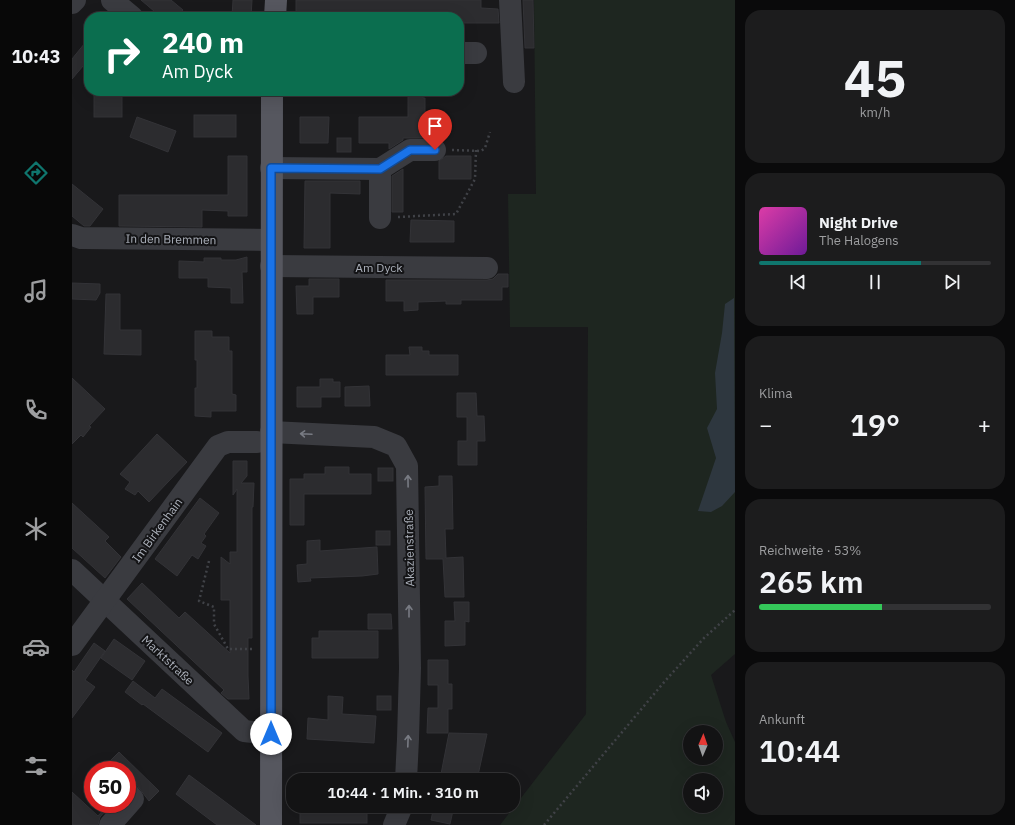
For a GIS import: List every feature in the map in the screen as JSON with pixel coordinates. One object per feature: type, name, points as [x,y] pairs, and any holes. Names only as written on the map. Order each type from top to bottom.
[{"type":"main road","points":[[275,12],[276,0]]},
{"type":"main road","points":[[271,825],[271,649],[264,437],[271,266],[272,96]]},
{"type":"street","points":[[72,3],[75,0]]},
{"type":"street","points":[[112,0],[126,12]]},
{"type":"street","points":[[510,0],[514,82]]},
{"type":"street","points":[[271,168],[380,169],[410,150],[435,150]]},
{"type":"street","points":[[380,169],[380,218]]},
{"type":"street","name":"In den Bremmen","points":[[72,235],[81,238],[271,240]]},
{"type":"street","name":"Am Dyck","points":[[271,266],[487,268]]},
{"type":"street","name":"Im Birkenhain","points":[[72,646],[218,446],[228,442],[264,437]]},
{"type":"street","name":"Akazienstraße","points":[[264,437],[374,437],[396,446],[407,466],[410,668],[406,773]]},
{"type":"street","name":"Marktstraße","points":[[72,570],[244,731],[271,734]]},
{"type":"street","points":[[110,825],[121,813]]},
{"type":"street","points":[[394,825],[399,813]]},
{"type":"path","points":[[435,150],[481,150],[485,148],[490,132]]},
{"type":"path","points":[[380,218],[456,214],[475,179],[476,150]]},
{"type":"path","points":[[209,561],[199,601],[214,606],[214,624],[228,649],[271,649]]},
{"type":"path","points":[[544,825],[665,681],[704,638],[735,610]]},
{"type":"shaded area","points":[[534,0],[735,0],[735,654],[711,675],[726,722],[735,742],[735,825],[500,825],[509,813],[520,813],[520,799],[586,714],[588,327],[510,327],[508,194],[536,194]]},
{"type":"shaded area","points":[[734,298],[735,492],[722,506],[711,512],[698,511],[716,458],[707,428],[717,409],[715,373],[725,304]]},
{"type":"building","points":[[141,0],[171,0],[183,10],[181,12],[155,12]]},
{"type":"building","points":[[233,0],[252,0],[251,12],[232,12]]},
{"type":"building","points":[[296,0],[481,0],[481,8],[498,9],[499,23],[464,23],[464,12],[296,12]]},
{"type":"building","points":[[523,0],[533,0],[534,48],[525,48]]},
{"type":"building","points":[[84,44],[84,65],[72,79],[72,59]]},
{"type":"building","points":[[94,96],[122,96],[122,117],[94,117]]},
{"type":"building","points":[[408,96],[423,96],[423,98],[425,98],[425,125],[438,125],[438,138],[403,138],[403,140],[389,149],[389,143],[359,143],[359,117],[408,117]]},
{"type":"building","points":[[194,115],[236,115],[236,137],[194,137]]},
{"type":"building","points":[[137,117],[176,131],[168,152],[130,137]]},
{"type":"building","points":[[300,117],[329,117],[328,143],[300,143]]},
{"type":"building","points":[[337,138],[351,138],[351,152],[337,152]]},
{"type":"building","points":[[228,156],[247,156],[247,216],[228,216],[228,211],[202,210],[202,227],[119,226],[119,195],[228,195]]},
{"type":"building","points":[[446,156],[471,156],[471,179],[439,179],[439,161]]},
{"type":"building","points":[[403,169],[403,212],[392,212],[392,176]]},
{"type":"building","points":[[305,181],[360,181],[360,194],[330,193],[330,248],[304,248]]},
{"type":"building","points":[[72,184],[103,209],[90,226],[84,226],[72,216]]},
{"type":"building","points":[[411,220],[454,221],[454,242],[410,242]]},
{"type":"building","points":[[247,257],[247,272],[242,272],[243,303],[231,303],[231,288],[208,287],[208,278],[179,278],[179,261],[204,262],[204,258],[236,260]]},
{"type":"building","points":[[498,274],[508,274],[508,287],[502,287],[502,300],[461,300],[461,304],[446,304],[446,301],[418,302],[418,310],[404,311],[404,301],[386,301],[386,280],[487,280],[493,279]]},
{"type":"building","points":[[309,279],[339,279],[339,297],[313,297],[313,314],[297,314],[296,286],[309,286]]},
{"type":"building","points":[[72,283],[100,284],[100,293],[96,300],[72,299]]},
{"type":"building","points":[[106,294],[120,294],[120,330],[141,330],[141,355],[104,354]]},
{"type":"building","points":[[195,331],[212,331],[212,337],[229,337],[229,351],[232,351],[232,394],[236,395],[236,411],[211,411],[211,417],[195,416],[197,360],[195,360]]},
{"type":"building","points":[[409,347],[422,347],[422,351],[429,351],[429,355],[458,355],[458,375],[386,375],[386,355],[410,355]]},
{"type":"building","points":[[72,378],[105,409],[89,426],[91,427],[83,437],[81,435],[72,444]]},
{"type":"building","points":[[320,379],[333,379],[333,382],[340,382],[340,397],[321,397],[321,407],[297,407],[297,387],[320,387]]},
{"type":"building","points":[[369,386],[370,406],[345,406],[345,387]]},
{"type":"building","points":[[457,393],[476,393],[477,416],[484,416],[485,441],[477,441],[477,465],[458,465],[458,441],[467,441],[467,417],[457,417]]},
{"type":"building","points":[[157,434],[187,462],[149,502],[138,491],[135,495],[125,489],[130,482],[120,474]]},
{"type":"building","points":[[233,461],[247,461],[247,476],[241,483],[254,483],[252,507],[252,638],[248,638],[249,699],[228,699],[221,693],[224,690],[127,599],[142,583],[179,618],[185,612],[230,653],[230,600],[221,600],[221,557],[230,564],[230,552],[237,552],[237,489],[233,495]]},
{"type":"building","points":[[325,467],[349,467],[349,474],[371,474],[371,494],[304,494],[304,525],[290,525],[290,479],[304,479],[304,474],[325,474]]},
{"type":"building","points":[[378,468],[393,468],[393,481],[378,481]]},
{"type":"building","points":[[439,476],[452,476],[453,529],[445,529],[446,558],[463,557],[464,597],[445,597],[443,559],[426,559],[425,487],[439,486]]},
{"type":"building","points":[[200,498],[219,513],[204,534],[206,536],[201,543],[206,546],[198,559],[192,555],[177,576],[155,559]]},
{"type":"building","points":[[72,503],[109,537],[105,541],[121,557],[105,578],[72,548]]},
{"type":"building","points":[[376,531],[390,531],[390,545],[376,545]]},
{"type":"building","points":[[320,540],[320,551],[377,547],[378,574],[310,578],[311,581],[298,582],[297,565],[307,564],[307,541]]},
{"type":"building","points":[[454,602],[469,602],[469,622],[465,621],[465,645],[445,646],[445,621],[455,621]]},
{"type":"building","points":[[368,614],[391,614],[392,629],[368,629]]},
{"type":"building","points":[[319,631],[378,631],[378,658],[312,658],[312,638],[319,638]]},
{"type":"building","points":[[114,639],[145,661],[132,680],[101,658]]},
{"type":"building","points":[[94,643],[105,651],[85,680],[95,687],[72,718],[72,670],[74,672]]},
{"type":"building","points":[[428,660],[448,660],[448,684],[452,684],[452,709],[448,709],[448,733],[427,733],[428,708],[438,708],[438,685],[428,685]]},
{"type":"building","points":[[133,681],[155,698],[162,689],[222,733],[208,752],[125,692]]},
{"type":"building","points":[[328,696],[343,697],[342,714],[376,716],[374,743],[307,739],[308,718],[328,720]]},
{"type":"building","points":[[377,696],[391,696],[391,710],[377,710]]},
{"type":"building","points":[[449,733],[487,734],[479,773],[441,773]]},
{"type":"building","points":[[119,752],[128,761],[110,761]]},
{"type":"building","points":[[136,769],[159,791],[149,801],[136,784]]},
{"type":"building","points":[[189,775],[256,825],[217,825],[176,794]]},
{"type":"building","points":[[72,792],[84,803],[84,813],[95,813],[98,816],[101,813],[104,813],[100,817],[98,825],[72,825]]},
{"type":"building","points":[[300,813],[367,813],[367,823],[300,823]]},
{"type":"building","points":[[432,813],[452,813],[450,824],[431,820]]},
{"type":"route","points":[[271,734],[271,168],[380,169],[410,150],[435,150]]}]
